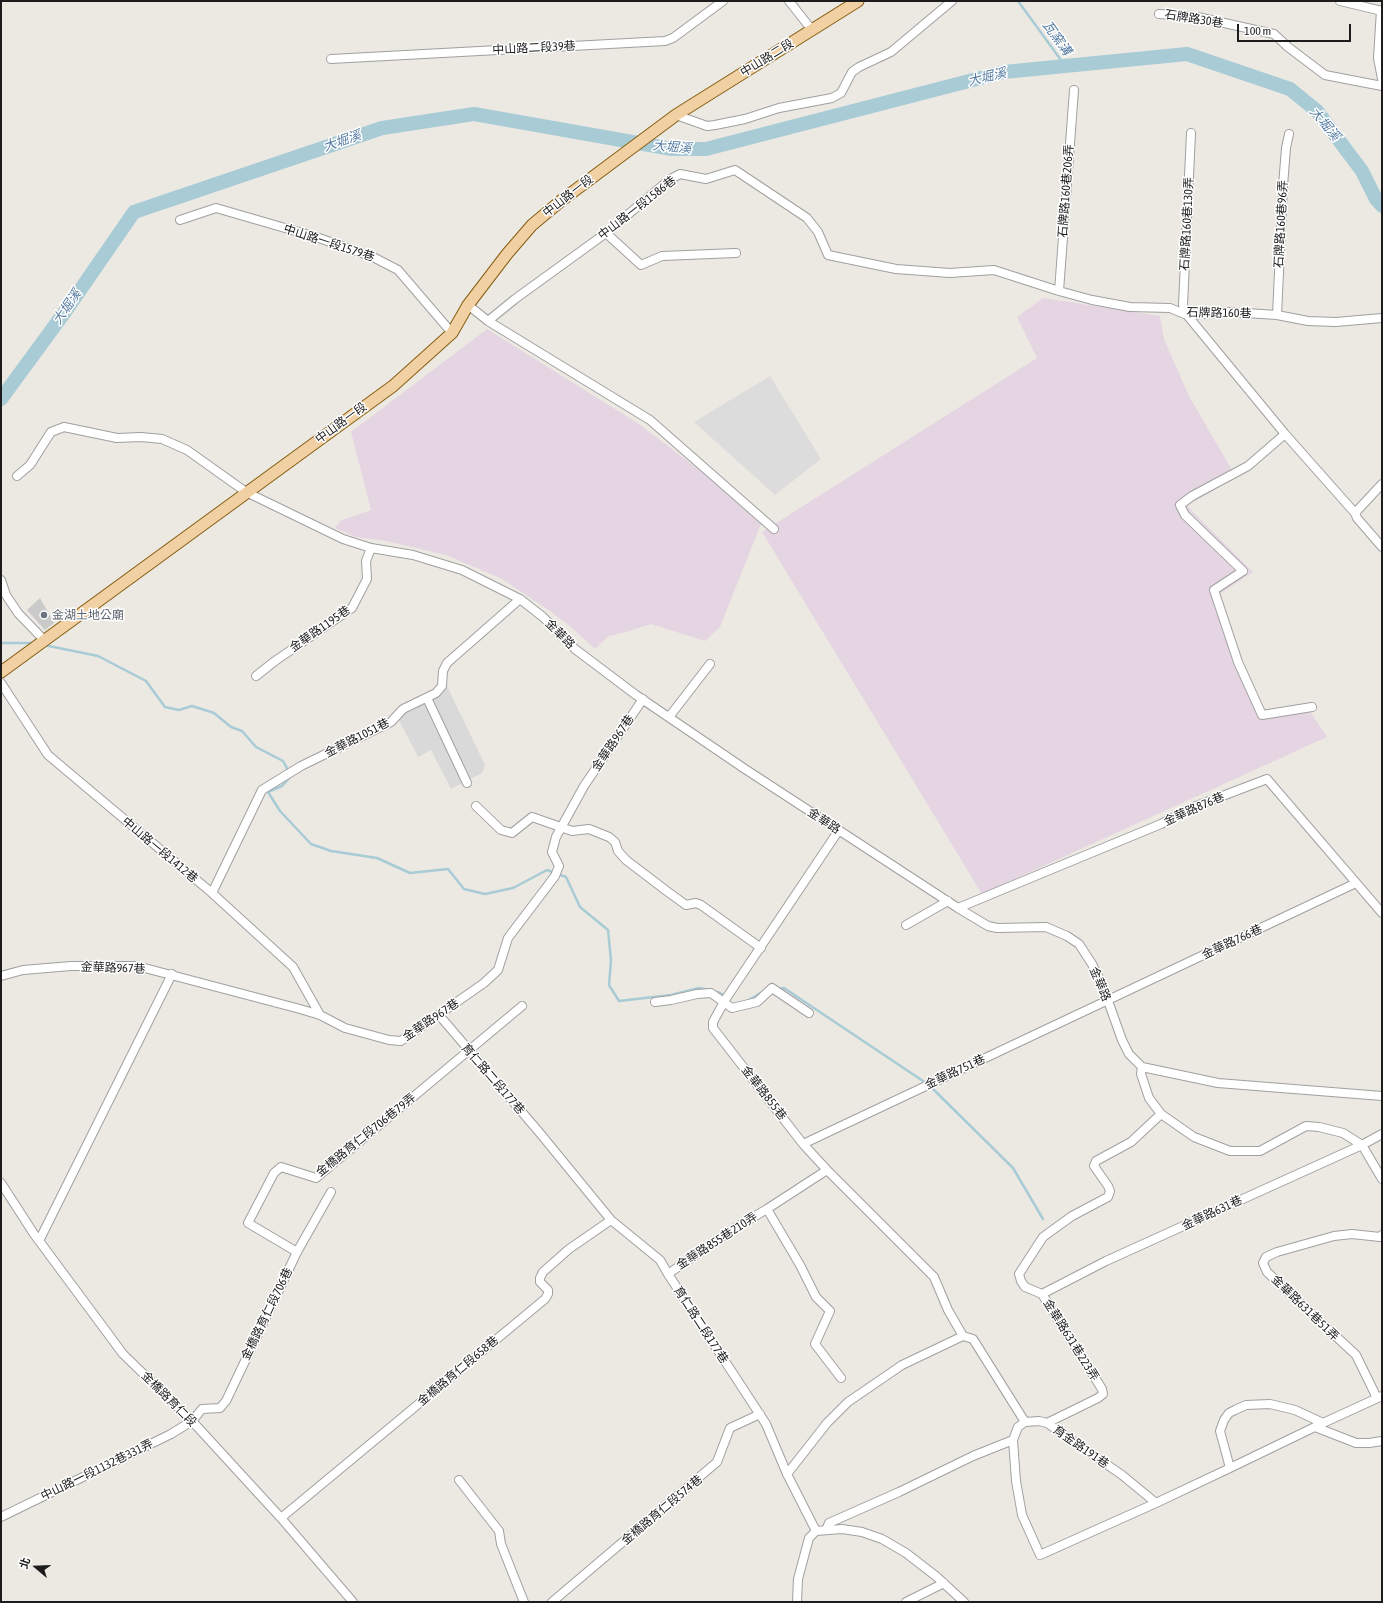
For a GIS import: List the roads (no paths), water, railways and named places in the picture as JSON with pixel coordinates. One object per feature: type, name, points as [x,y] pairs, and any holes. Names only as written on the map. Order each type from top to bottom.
[{"type":"main road","name":"中山路二段","points":[[603,168],[676,115],[858,1]]},
{"type":"main road","name":"中山路一段","points":[[1,672],[393,386],[452,333],[468,305],[507,254],[532,225],[603,168]]},
{"type":"street","name":"中山路二段39巷","points":[[332,59],[665,41],[673,38],[724,1]]},
{"type":"street","points":[[789,1],[812,30]]},
{"type":"street","points":[[676,115],[707,126],[745,119],[778,108],[832,98],[841,93],[852,72],[859,67],[891,52],[952,1]]},
{"type":"street","points":[[1340,1],[1382,10],[1378,58],[1382,79]]},
{"type":"street","name":"石牌路30巷","points":[[1159,14],[1197,17],[1274,34],[1288,47],[1325,75],[1382,86]]},
{"type":"street","name":"石牌路160巷206弄","points":[[1059,291],[1074,90]]},
{"type":"street","name":"石牌路160巷130弄","points":[[1187,315],[1183,305],[1191,133]]},
{"type":"street","name":"石牌路160巷96弄","points":[[1277,315],[1283,186],[1286,148],[1289,134]]},
{"type":"street","name":"中山路一段1586巷","points":[[488,321],[515,299],[606,233],[669,180],[680,174],[706,179],[735,170],[807,218],[818,232],[828,255],[896,269],[950,273],[994,270],[1059,291]]},
{"type":"street","name":"中山路一段1579巷","points":[[180,220],[216,208],[373,257],[398,270],[452,333]]},
{"type":"street","points":[[606,233],[641,265],[662,256],[736,253]]},
{"type":"street","name":"石牌路160巷","points":[[1059,291],[1092,300],[1130,307],[1170,308],[1187,315],[1231,312],[1277,315],[1308,321],[1336,322],[1382,318]]},
{"type":"street","points":[[468,305],[488,321],[650,420],[774,529]]},
{"type":"street","points":[[1187,315],[1285,434],[1355,513],[1357,518],[1382,547]]},
{"type":"street","name":"金華路","points":[[17,476],[30,465],[51,432],[64,426],[117,438],[141,437],[162,439],[187,450],[246,492],[343,539],[371,548],[413,555],[462,570],[520,599],[544,617],[575,650],[642,699],[958,908],[988,926],[997,928],[1046,927],[1067,936],[1079,944],[1092,964],[1102,984],[1122,1040],[1129,1054],[1142,1067]]},
{"type":"street","points":[[1285,434],[1248,466],[1192,496],[1180,505],[1186,515],[1243,571],[1214,590],[1238,662],[1262,716],[1312,707]]},
{"type":"street","points":[[1355,513],[1382,484]]},
{"type":"street","name":"金華路1195巷","points":[[256,676],[275,661],[352,608],[367,579],[366,562],[371,548]]},
{"type":"street","points":[[1,580],[6,595],[18,613],[44,641]]},
{"type":"street","name":"金華路1051巷","points":[[212,893],[262,790],[301,766],[391,722],[403,708],[436,693],[442,686],[444,671],[447,663],[520,599]]},
{"type":"street","points":[[669,717],[710,664]]},
{"type":"street","name":"中山路一段1412巷","points":[[1,683],[48,755],[212,893],[293,967],[320,1015]]},
{"type":"street","points":[[427,698],[467,783]]},
{"type":"street","name":"金華路967巷","points":[[1,976],[23,970],[76,966],[137,966],[172,974],[320,1015],[345,1028],[389,1040],[401,1041],[484,983],[498,970],[508,938],[555,876],[559,866],[552,852],[556,837],[584,786],[642,699]]},
{"type":"street","name":"金華路876巷","points":[[958,908],[1161,824],[1191,808],[1268,779],[1382,912]]},
{"type":"street","points":[[476,806],[501,830],[506,832],[512,833],[532,817],[572,831],[589,829],[609,837],[615,842],[618,851],[626,860],[668,892],[686,905],[696,903],[701,905],[761,948]]},
{"type":"street","name":"金華路855巷","points":[[839,830],[726,999],[713,1022],[713,1028],[803,1144],[934,1277],[948,1310],[964,1336],[973,1339],[1025,1422]]},
{"type":"street","name":"金華路766巷","points":[[1107,1000],[1356,883]]},
{"type":"street","points":[[906,925],[948,901]]},
{"type":"street","points":[[40,1241],[172,974]]},
{"type":"street","points":[[655,1002],[697,994],[711,993],[726,999],[732,1008],[757,1002],[772,988],[809,1013]]},
{"type":"street","name":"金華路751巷","points":[[803,1144],[1107,1000]]},
{"type":"street","name":"金橋路育仁段706巷79弄","points":[[297,1252],[248,1222],[274,1173],[281,1167],[316,1178],[522,1006]]},
{"type":"street","name":"育仁路二段177巷","points":[[439,1015],[611,1220],[660,1260],[766,1424],[787,1474],[816,1531]]},
{"type":"street","points":[[1382,1096],[1218,1083],[1142,1067],[1141,1074],[1149,1098],[1161,1114],[1194,1138],[1230,1151],[1260,1151],[1306,1126],[1319,1127],[1343,1133],[1362,1145],[1382,1178]]},
{"type":"street","points":[[1042,1294],[1025,1287],[1019,1274],[1043,1237],[1072,1216],[1108,1197],[1110,1191],[1094,1166],[1096,1161],[1131,1142],[1161,1114]]},
{"type":"street","name":"金華路631巷","points":[[1042,1294],[1106,1262],[1362,1145],[1382,1134]]},
{"type":"street","name":"金華路855巷210弄","points":[[668,1274],[730,1231],[828,1170]]},
{"type":"street","name":"金橋路育仁段","points":[[1,1183],[40,1241],[123,1354],[192,1421],[281,1518],[353,1602]]},
{"type":"street","name":"金橋路育仁段706巷","points":[[192,1421],[202,1410],[220,1408],[226,1401],[297,1252],[331,1192]]},
{"type":"street","name":"金華路855巷210弄","points":[[767,1209],[800,1265],[816,1297],[830,1311],[815,1344],[841,1378]]},
{"type":"street","name":"金橋路育仁段658巷","points":[[281,1518],[545,1298],[548,1294],[548,1290],[540,1282],[543,1272],[569,1249],[611,1220]]},
{"type":"street","name":"金華路631巷51弄","points":[[1380,1397],[1356,1355],[1268,1272],[1263,1263],[1266,1257],[1277,1252],[1334,1236],[1352,1234],[1380,1237],[1382,1235]]},
{"type":"street","name":"金華路631巷223弄","points":[[1042,1294],[1102,1390],[1103,1394],[1098,1398],[1047,1423]]},
{"type":"street","points":[[787,1474],[827,1424],[848,1402],[902,1365],[964,1336]]},
{"type":"street","points":[[1025,1422],[1018,1427],[1012,1440],[1016,1481],[1022,1515],[1040,1555],[1156,1503],[1380,1397]]},
{"type":"street","points":[[1230,1468],[1220,1431],[1224,1420],[1229,1413],[1235,1410],[1246,1406],[1270,1404],[1295,1410],[1323,1423]]},
{"type":"street","name":"金橋路育仁段574巷","points":[[552,1602],[717,1462],[730,1428],[760,1414]]},
{"type":"street","name":"中山路一段1132巷331弄","points":[[1,1517],[171,1434],[192,1421]]},
{"type":"street","name":"育金路191巷","points":[[1025,1422],[1039,1421],[1047,1423],[1122,1475],[1156,1503]]},
{"type":"street","points":[[1315,1427],[1356,1443],[1382,1441]]},
{"type":"street","points":[[826,1530],[829,1523],[899,1492],[973,1456],[1012,1440]]},
{"type":"street","points":[[459,1480],[499,1531],[501,1544],[524,1602]]},
{"type":"street","points":[[797,1602],[798,1579],[809,1538],[816,1531],[842,1529],[862,1532],[882,1539],[906,1553],[944,1583],[964,1602]]},
{"type":"street","points":[[906,1602],[944,1583]]},
{"type":"waterway","name":"瓦窯溝","points":[[1018,1],[1066,67]]},
{"type":"waterway","name":"大堀溪","points":[[1,399],[67,309],[134,212],[382,128],[474,114],[672,149],[706,149],[1004,72],[1187,54],[1290,89],[1317,111],[1362,171],[1376,199],[1382,206]]},
{"type":"waterway","points":[[1,643],[33,643]]},
{"type":"waterway","points":[[44,645],[98,656],[146,681],[165,707],[179,710],[192,706],[214,713],[231,727],[242,731],[256,747],[283,761],[289,772]]},
{"type":"waterway","points":[[291,776],[282,786],[268,792],[280,811],[311,844],[331,851],[377,858],[410,873],[448,869],[464,889],[485,894],[513,888],[547,870],[566,877],[580,907],[608,930],[611,960],[609,985],[619,1001],[671,995],[699,988],[709,990]]},
{"type":"waterway","points":[[778,989],[784,988],[926,1083]]},
{"type":"waterway","points":[[713,991],[720,993],[725,997]]},
{"type":"waterway","points":[[747,1001],[764,991]]},
{"type":"waterway","points":[[930,1086],[1013,1168],[1043,1219]]},
{"type":"place","name":"金湖土地公廟","points":[[44,615]]}]
